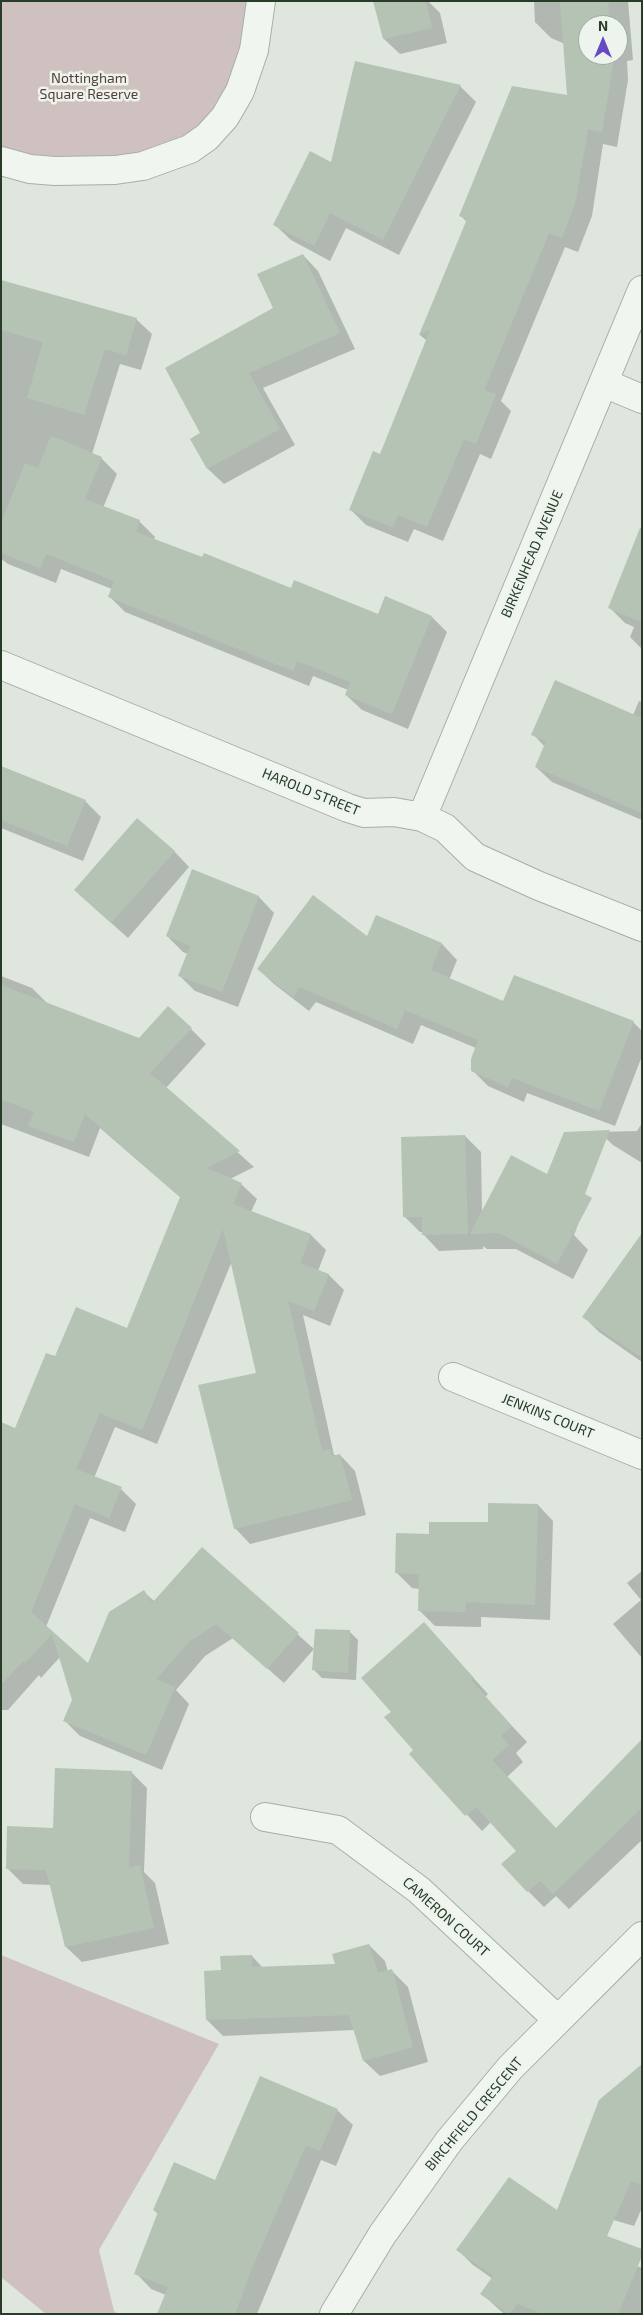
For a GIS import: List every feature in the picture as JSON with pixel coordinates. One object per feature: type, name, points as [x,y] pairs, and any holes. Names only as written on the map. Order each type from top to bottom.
[{"type":"street","points":[[1,161],[30,169],[55,171],[115,170],[143,166],[190,149],[207,137],[225,117],[240,91],[254,50],[261,1]]},
{"type":"street","name":"BIRKENHEAD AVENUE","points":[[422,817],[642,290]]},
{"type":"street","points":[[604,383],[642,400]]},
{"type":"street","name":"HAROLD STREET","points":[[1,666],[348,808],[364,813],[394,812],[422,817],[445,828],[475,857],[642,927]]},
{"type":"street","name":"JENKINS COURT","points":[[453,1377],[642,1455]]},
{"type":"street","name":"CAMERON COURT","points":[[265,1817],[338,1830],[419,1890],[558,2020]]},
{"type":"street","name":"BIRCHFIELD CRESCENT","points":[[334,2314],[388,2227],[449,2141],[510,2068],[642,1936]]},
{"type":"green space","name":"Nottingham Square Reserve","points":[[1,1],[260,1],[248,71],[171,158],[1,161]]},
{"type":"green space","points":[[1,1955],[219,2044],[99,2250],[114,2311],[118,2314],[46,2314],[1,2277]]},
{"type":"building","points":[[373,1],[426,1],[432,28],[383,39]]},
{"type":"building","points":[[560,1],[608,1],[609,15],[578,15],[578,65],[613,65],[602,132],[588,129],[576,200],[562,238],[549,233],[484,390],[496,394],[476,444],[464,439],[427,527],[398,515],[392,527],[349,510],[373,451],[380,454],[430,330],[419,335],[467,219],[459,216],[512,86],[567,95]]},
{"type":"building","points":[[355,61],[461,85],[383,240],[330,213],[314,246],[273,225],[310,151],[331,162]]},
{"type":"building","points":[[303,254],[340,333],[249,373],[280,429],[207,469],[190,439],[200,433],[165,368],[273,308],[257,274]]},
{"type":"building","points":[[1,280],[137,318],[126,355],[105,349],[84,415],[27,398],[43,342],[1,330]]},
{"type":"building","points":[[51,436],[102,457],[85,499],[140,520],[136,532],[202,557],[204,553],[291,588],[294,580],[378,614],[385,596],[432,616],[392,714],[345,695],[350,682],[297,661],[293,671],[108,597],[114,581],[46,554],[40,568],[1,553],[1,523],[25,463],[38,468]]},
{"type":"building","points":[[640,528],[642,528],[642,622],[608,608]]},
{"type":"building","points":[[555,680],[642,718],[642,813],[535,767],[546,741],[531,735]]},
{"type":"building","points":[[1,766],[86,800],[67,846],[1,820]]},
{"type":"building","points":[[137,818],[175,851],[111,923],[74,890]]},
{"type":"building","points":[[192,869],[259,896],[222,992],[178,976],[190,946],[166,936]]},
{"type":"building","points":[[313,895],[367,936],[376,915],[442,943],[431,970],[503,1001],[514,975],[634,1021],[599,1111],[512,1078],[508,1087],[471,1071],[471,1059],[478,1040],[405,1010],[397,1029],[300,987],[293,997],[257,969]]},
{"type":"building","points":[[1,985],[139,1038],[168,1006],[192,1028],[150,1073],[240,1151],[207,1168],[242,1183],[233,1204],[311,1234],[300,1263],[329,1274],[314,1311],[288,1301],[322,1451],[330,1449],[332,1456],[340,1454],[352,1500],[234,1529],[198,1385],[256,1373],[223,1229],[142,1430],[100,1413],[76,1469],[122,1487],[109,1518],[75,1504],[31,1612],[88,1663],[109,1612],[144,1590],[152,1603],[202,1547],[299,1633],[267,1669],[216,1624],[190,1641],[156,1679],[175,1687],[146,1755],[63,1721],[72,1700],[52,1634],[1,1685],[1,1422],[15,1428],[46,1353],[55,1356],[76,1307],[127,1328],[180,1197],[85,1114],[74,1142],[28,1126],[34,1112],[1,1099]]},
{"type":"building","points":[[610,1130],[585,1194],[592,1198],[557,1264],[499,1233],[470,1234],[511,1155],[547,1174],[564,1132]]},
{"type":"building","points":[[465,1135],[468,1234],[422,1235],[422,1217],[403,1217],[401,1137]]},
{"type":"building","points":[[642,1233],[642,1358],[582,1317]]},
{"type":"building","points":[[488,1503],[538,1504],[535,1605],[466,1602],[465,1612],[418,1611],[419,1574],[395,1573],[396,1533],[429,1534],[429,1522],[488,1522]]},
{"type":"building","points":[[424,1622],[474,1678],[471,1680],[512,1726],[501,1736],[509,1745],[492,1760],[556,1828],[642,1739],[642,1808],[553,1894],[540,1881],[527,1892],[501,1864],[516,1851],[476,1807],[465,1816],[409,1754],[413,1750],[384,1717],[391,1712],[361,1678]]},
{"type":"building","points":[[315,1629],[350,1630],[348,1673],[312,1670]]},
{"type":"building","points":[[55,1768],[132,1771],[129,1868],[140,1865],[154,1928],[65,1947],[46,1870],[6,1869],[7,1826],[53,1828]]},
{"type":"building","points":[[369,1944],[378,1973],[392,1969],[413,2047],[363,2061],[349,2015],[206,2020],[204,1971],[221,1970],[220,1956],[252,1955],[252,1967],[335,1964],[332,1954]]},
{"type":"building","points":[[642,2064],[642,2185],[631,2181],[607,2236],[642,2249],[642,2256],[618,2314],[542,2314],[518,2304],[509,2314],[480,2294],[493,2276],[456,2250],[509,2177],[557,2210],[599,2100]]},
{"type":"building","points":[[260,2076],[338,2109],[320,2151],[306,2145],[252,2268],[235,2314],[157,2314],[168,2287],[134,2274],[158,2212],[153,2210],[174,2162],[215,2180]]}]
